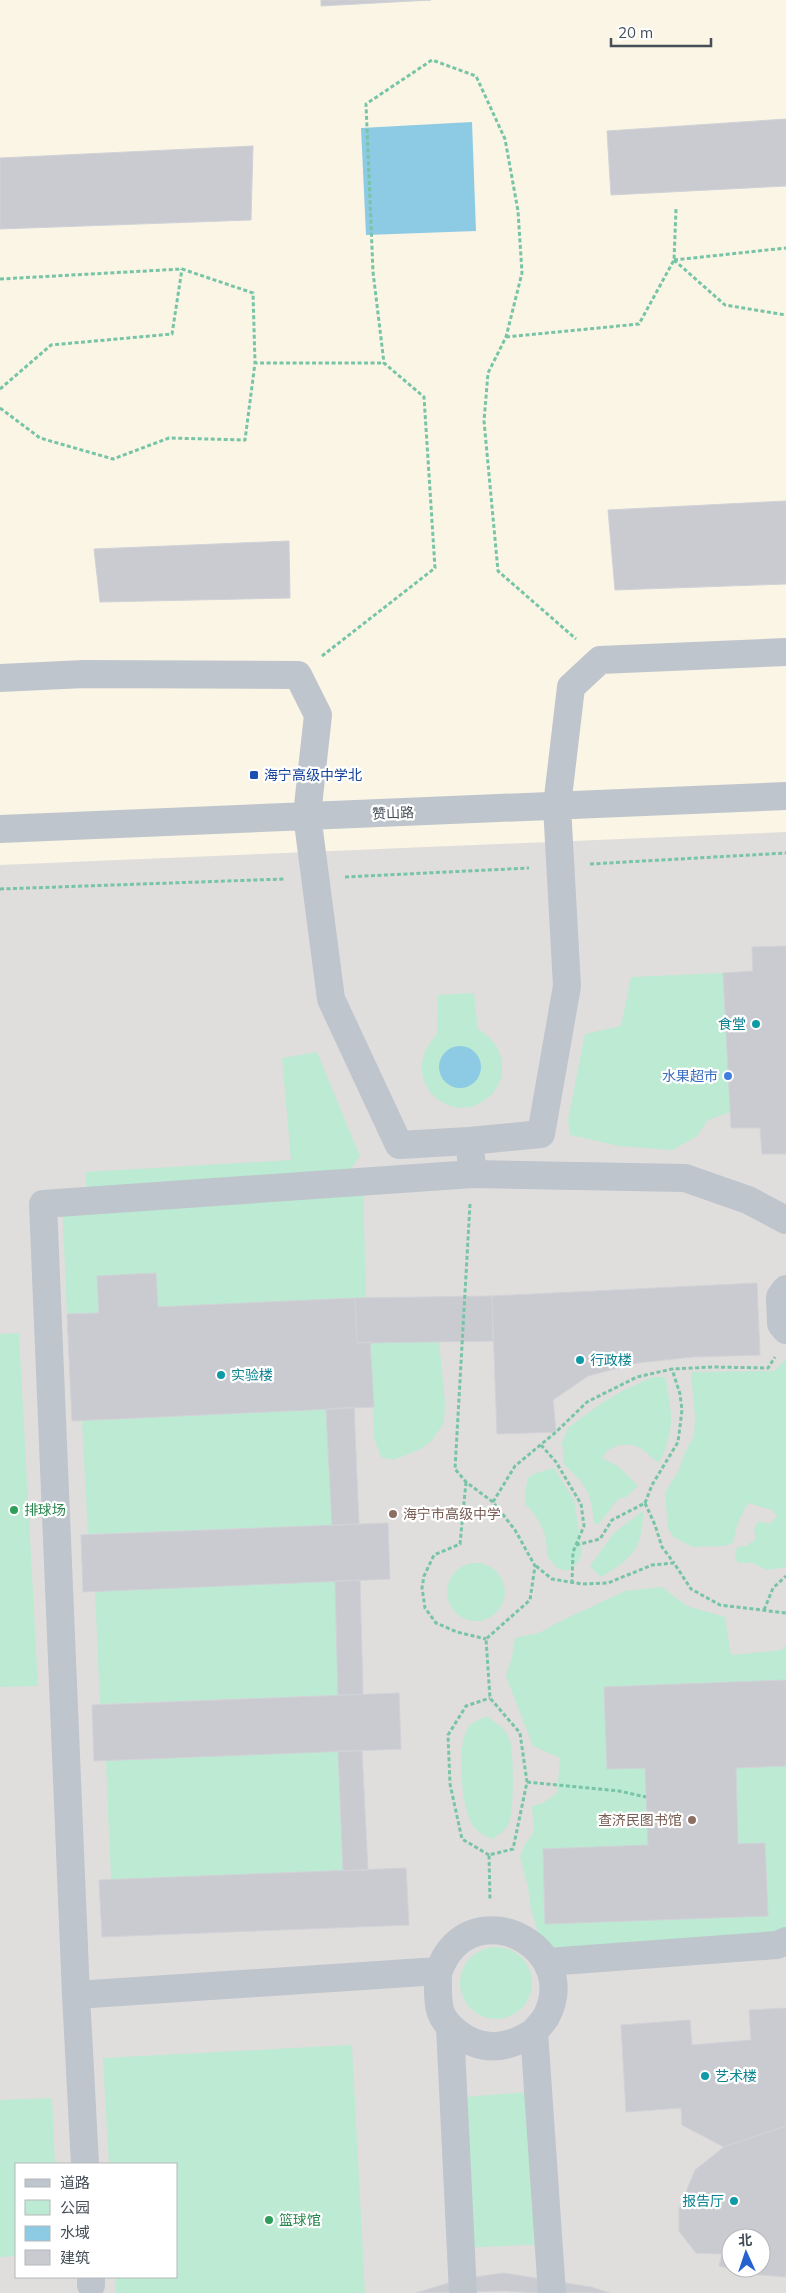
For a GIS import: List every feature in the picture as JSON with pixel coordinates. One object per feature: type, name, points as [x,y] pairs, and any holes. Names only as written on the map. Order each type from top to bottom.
[{"type":"street","points":[[0,678],[84,674],[298,675],[318,715],[307,815],[331,999],[399,1145],[541,1134],[568,986],[557,806],[571,687],[600,660],[786,652]]},
{"type":"street","name":"赞山路","points":[[0,829],[786,796]]},
{"type":"street","points":[[469,1141],[472,1174]]},
{"type":"street","points":[[85,2163],[76,1995],[43,1204],[472,1174],[685,1178],[748,1200],[786,1220]]},
{"type":"street","points":[[781,1342],[780,1297],[786,1290]]},
{"type":"street","points":[[76,1995],[438,1971],[438,1973],[446,1955],[460,1941],[478,1932],[499,1930],[518,1934],[535,1946],[547,1962],[553,1981],[552,2000],[546,2017],[534,2032],[519,2042],[501,2047],[482,2046],[464,2039],[450,2027],[440,2011],[438,1971]]},
{"type":"street","points":[[547,1962],[777,1945],[786,1941]]},
{"type":"street","points":[[450,2027],[463,2293]]},
{"type":"street","points":[[534,2032],[552,2293]]},
{"type":"path","points":[[384,362],[373,272],[366,104],[432,60],[476,76],[505,139],[518,212],[522,273],[506,337],[488,373],[484,421],[498,571],[600,660]]},
{"type":"path","points":[[506,337],[639,324],[674,260],[676,209]]},
{"type":"path","points":[[674,260],[786,248]]},
{"type":"path","points":[[674,260],[725,306],[786,315]]},
{"type":"path","points":[[0,389],[51,345],[172,334],[182,269]]},
{"type":"path","points":[[0,279],[182,269],[253,293],[255,363],[245,440],[170,438],[113,460],[40,438],[0,408]]},
{"type":"path","points":[[255,363],[384,362],[424,397],[435,568],[298,675]]},
{"type":"path","points":[[0,890],[315,878],[786,853]]},
{"type":"path","points":[[472,1174],[455,1469],[466,1482],[493,1502],[515,1530],[535,1566],[552,1579],[572,1582],[608,1583],[652,1564],[674,1563]]},
{"type":"path","points":[[493,1502],[515,1466],[587,1402],[637,1377],[672,1369],[713,1366],[768,1368],[781,1342]]},
{"type":"path","points":[[576,1545],[600,1538],[612,1520],[645,1502],[652,1485],[678,1442],[682,1410],[680,1394],[672,1369]]},
{"type":"path","points":[[541,1444],[556,1462],[581,1504],[584,1526],[573,1552],[572,1582]]},
{"type":"path","points":[[466,1482],[460,1544],[434,1555],[424,1576],[422,1588],[425,1608],[436,1623],[457,1632],[486,1639]]},
{"type":"path","points":[[645,1502],[662,1547],[691,1589],[720,1605],[786,1613]]},
{"type":"path","points":[[486,1639],[530,1600],[535,1566]]},
{"type":"path","points":[[764,1610],[773,1588],[786,1576]]},
{"type":"path","points":[[486,1639],[490,1698],[520,1732],[527,1782],[513,1849],[489,1855],[462,1839],[450,1784],[448,1735],[466,1706],[490,1698]]},
{"type":"path","points":[[527,1782],[619,1791],[646,1796]]},
{"type":"path","points":[[489,1855],[491,1930]]},
{"type":"shaded area","name":"海宁市高级中学","points":[[0,0],[786,0],[786,2293],[0,2293]]},
{"type":"shaded area","name":"海宁市高级中学","points":[[786,832],[786,2293],[0,2293],[0,865]]},
{"type":"green space","points":[[723,973],[730,1112],[708,1120],[696,1137],[672,1150],[619,1146],[570,1135],[568,1120],[585,1034],[621,1026],[631,977]]},
{"type":"green space","points":[[474,993],[478,1029],[492,1041],[499,1051],[502,1073],[499,1083],[492,1094],[477,1105],[462,1108],[447,1105],[434,1096],[425,1084],[422,1069],[425,1052],[437,1034],[438,995]]},
{"type":"green space","points":[[317,1052],[360,1156],[341,1182],[363,1181],[366,1298],[158,1307],[156,1273],[97,1276],[99,1313],[67,1314],[62,1202],[88,1200],[85,1172],[291,1160],[282,1058]]},
{"type":"green space","name":"排球场","points":[[19,1333],[38,1686],[0,1687],[0,1334]]},
{"type":"green space","points":[[439,1341],[445,1403],[444,1423],[432,1440],[421,1449],[393,1460],[381,1457],[374,1438],[370,1342]]},
{"type":"green space","points":[[786,1359],[786,1567],[767,1570],[753,1563],[738,1563],[735,1557],[737,1547],[746,1546],[756,1539],[754,1529],[758,1521],[769,1524],[777,1517],[772,1510],[748,1503],[738,1522],[733,1543],[723,1546],[693,1547],[673,1537],[668,1528],[665,1493],[679,1470],[685,1452],[694,1436],[695,1417],[691,1372],[774,1371]]},
{"type":"green space","points":[[653,1377],[665,1377],[671,1411],[670,1430],[664,1451],[659,1463],[640,1448],[629,1445],[618,1445],[605,1454],[602,1458],[618,1466],[638,1486],[626,1497],[618,1499],[598,1525],[594,1523],[591,1503],[586,1490],[578,1478],[564,1464],[562,1443],[568,1428],[596,1407],[622,1391]]},
{"type":"green space","points":[[326,1409],[332,1525],[88,1534],[82,1421]]},
{"type":"green space","points":[[554,1468],[574,1500],[582,1552],[579,1561],[568,1571],[557,1568],[547,1556],[546,1541],[542,1527],[535,1515],[525,1504],[528,1478],[536,1473]]},
{"type":"green space","points":[[643,1511],[641,1534],[634,1551],[621,1564],[601,1577],[590,1566],[614,1533]]},
{"type":"green space","points":[[470,1563],[482,1563],[492,1567],[501,1576],[505,1598],[497,1613],[482,1621],[470,1621],[460,1617],[451,1608],[447,1598],[447,1586],[451,1576],[460,1567]]},
{"type":"green space","points":[[335,1581],[338,1695],[100,1704],[95,1591]]},
{"type":"green space","points":[[662,1587],[687,1606],[725,1617],[731,1655],[782,1650],[786,1645],[786,1941],[564,1961],[538,1932],[531,1910],[528,1887],[520,1857],[525,1844],[534,1832],[532,1806],[543,1803],[557,1793],[560,1758],[533,1746],[506,1676],[515,1638],[539,1633],[625,1591]]},
{"type":"green space","points":[[486,1716],[506,1733],[510,1741],[512,1757],[513,1795],[511,1817],[506,1828],[492,1839],[477,1831],[471,1822],[465,1802],[461,1774],[462,1746],[465,1734],[469,1726]]},
{"type":"green space","points":[[338,1751],[343,1871],[111,1880],[106,1761]]},
{"type":"green space","points":[[496,1947],[516,1953],[526,1963],[532,1983],[526,2003],[516,2013],[496,2019],[476,2013],[466,2003],[460,1983],[466,1963],[476,1953]]},
{"type":"green space","name":"篮球馆","points":[[352,2045],[365,2293],[116,2293],[115,2278],[178,2278],[178,2163],[109,2163],[103,2058]]},
{"type":"green space","points":[[538,2091],[549,2244],[461,2248],[453,2098]]},
{"type":"green space","points":[[52,2098],[55,2163],[15,2163],[15,2256],[0,2257],[0,2100]]},
{"type":"water","points":[[472,122],[476,231],[366,235],[361,128]]},
{"type":"water","points":[[464,1046],[472,1049],[478,1055],[481,1067],[478,1079],[472,1085],[456,1088],[448,1085],[442,1079],[439,1063],[442,1055],[448,1049]]},
{"type":"building","points":[[321,0],[431,0],[321,6]]},
{"type":"building","points":[[786,119],[786,186],[611,195],[607,131]]},
{"type":"building","points":[[253,146],[251,220],[0,229],[0,158]]},
{"type":"building","points":[[786,501],[786,584],[615,590],[608,510]]},
{"type":"building","points":[[289,541],[290,598],[100,602],[94,549]]},
{"type":"building","name":"食堂","points":[[786,946],[786,1154],[762,1154],[760,1128],[731,1128],[723,973],[753,971],[752,947]]},
{"type":"building","name":"实验楼","points":[[156,1273],[158,1307],[355,1298],[357,1343],[370,1342],[374,1407],[72,1421],[67,1314],[99,1313],[97,1276]]},
{"type":"building","name":"行政楼","points":[[757,1283],[760,1355],[693,1357],[637,1363],[588,1376],[553,1400],[556,1432],[497,1434],[492,1296]]},
{"type":"building","points":[[492,1296],[493,1341],[357,1343],[355,1298]]},
{"type":"building","points":[[354,1407],[359,1524],[332,1525],[326,1409]]},
{"type":"building","points":[[388,1523],[390,1579],[83,1592],[81,1535]]},
{"type":"building","points":[[360,1580],[363,1694],[338,1695],[335,1581]]},
{"type":"building","name":"查济民图书馆","points":[[786,1680],[786,1766],[736,1768],[738,1844],[765,1843],[768,1916],[545,1924],[543,1849],[648,1845],[645,1768],[607,1769],[604,1687]]},
{"type":"building","points":[[399,1693],[401,1749],[94,1761],[92,1705]]},
{"type":"building","points":[[338,1751],[362,1751],[368,1870],[343,1871]]},
{"type":"building","points":[[406,1868],[409,1925],[102,1937],[99,1880]]},
{"type":"building","name":"艺术楼","points":[[786,2008],[786,2126],[724,2147],[682,2125],[681,2108],[626,2112],[621,2025],[690,2020],[692,2045],[751,2040],[749,2010]]},
{"type":"building","name":"报告厅","points":[[786,2126],[786,2277],[771,2276],[771,2228],[721,2228],[721,2254],[696,2253],[679,2231],[679,2209],[695,2170],[724,2147]]},
{"type":"building","points":[[504,2273],[591,2287],[610,2293],[504,2291],[416,2293],[461,2279]]},
{"type":"place","name":"海宁高级中学北","points":[[254,775]]},
{"type":"place","name":"食堂","points":[[756,1024]]},
{"type":"place","name":"水果超市","points":[[728,1076]]},
{"type":"place","name":"行政楼","points":[[580,1360]]},
{"type":"place","name":"实验楼","points":[[221,1375]]},
{"type":"place","name":"排球场","points":[[14,1510]]},
{"type":"place","name":"海宁市高级中学","points":[[393,1514]]},
{"type":"place","name":"查济民图书馆","points":[[692,1820]]},
{"type":"place","name":"艺术楼","points":[[705,2076]]},
{"type":"place","name":"报告厅","points":[[734,2201]]},
{"type":"place","name":"篮球馆","points":[[269,2220]]}]
